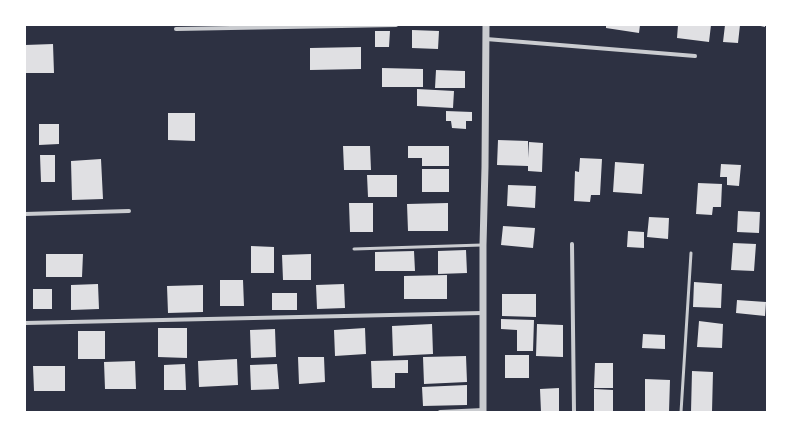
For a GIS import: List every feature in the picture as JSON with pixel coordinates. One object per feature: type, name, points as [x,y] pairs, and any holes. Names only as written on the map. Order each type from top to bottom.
[{"type":"street","points":[[176,29],[396,25]]},
{"type":"street","points":[[440,412],[483,411],[482,313],[486,25]]},
{"type":"street","points":[[485,39],[695,56]]},
{"type":"street","points":[[25,214],[128,211]]},
{"type":"street","points":[[572,244],[574,412]]},
{"type":"street","points":[[25,323],[482,313]]},
{"type":"lane","points":[[354,249],[483,244]]},
{"type":"lane","points":[[681,412],[691,253]]},
{"type":"building","points":[[606,25],[640,25],[639,33],[606,28]]},
{"type":"building","points":[[678,25],[711,25],[709,42],[677,38]]},
{"type":"building","points":[[725,25],[740,25],[738,43],[723,42]]},
{"type":"building","points":[[412,30],[439,31],[438,49],[412,48]]},
{"type":"building","points":[[375,31],[390,31],[389,47],[375,47]]},
{"type":"building","points":[[53,44],[54,73],[25,73],[25,45]]},
{"type":"building","points":[[361,47],[361,69],[310,70],[310,48]]},
{"type":"building","points":[[382,68],[423,69],[423,87],[382,87]]},
{"type":"building","points":[[436,70],[465,71],[465,88],[435,88]]},
{"type":"building","points":[[417,89],[454,91],[453,108],[417,106]]},
{"type":"building","points":[[446,111],[472,112],[472,121],[466,121],[466,129],[452,128],[451,121],[446,121]]},
{"type":"building","points":[[168,113],[195,113],[195,141],[168,140]]},
{"type":"building","points":[[39,124],[59,124],[59,144],[39,145]]},
{"type":"building","points":[[498,140],[528,141],[528,158],[529,142],[543,143],[542,172],[528,171],[528,166],[497,165]]},
{"type":"building","points":[[343,146],[370,146],[371,170],[344,170]]},
{"type":"building","points":[[408,146],[449,146],[449,166],[422,166],[422,158],[408,158]]},
{"type":"building","points":[[40,155],[55,155],[55,182],[41,182]]},
{"type":"building","points":[[580,158],[602,159],[600,195],[591,195],[590,202],[574,201],[575,171],[579,172]]},
{"type":"building","points":[[101,159],[103,199],[72,200],[71,161]]},
{"type":"building","points":[[615,162],[644,164],[642,194],[613,192]]},
{"type":"building","points":[[721,164],[741,165],[739,186],[727,185],[727,177],[720,177]]},
{"type":"building","points":[[422,169],[449,169],[449,192],[422,192]]},
{"type":"building","points":[[367,175],[397,175],[397,197],[368,197]]},
{"type":"building","points":[[698,183],[722,184],[721,207],[713,207],[712,215],[696,214]]},
{"type":"building","points":[[508,185],[536,186],[535,208],[507,206]]},
{"type":"building","points":[[349,203],[373,203],[373,232],[350,232]]},
{"type":"building","points":[[448,203],[448,231],[408,231],[407,204]]},
{"type":"building","points":[[738,211],[760,212],[759,233],[737,232]]},
{"type":"building","points":[[649,217],[669,218],[668,239],[647,237]]},
{"type":"building","points":[[503,226],[535,228],[533,248],[501,245]]},
{"type":"building","points":[[628,231],[644,232],[644,248],[627,247]]},
{"type":"building","points":[[733,243],[756,244],[754,271],[731,270]]},
{"type":"building","points":[[251,246],[274,247],[274,273],[251,273]]},
{"type":"building","points":[[466,250],[467,273],[438,274],[438,251]]},
{"type":"building","points":[[414,251],[415,271],[375,271],[375,252]]},
{"type":"building","points":[[46,254],[83,254],[82,277],[46,277]]},
{"type":"building","points":[[311,254],[311,280],[283,280],[282,255]]},
{"type":"building","points":[[447,275],[447,299],[404,299],[404,276]]},
{"type":"building","points":[[220,280],[243,280],[244,306],[220,306]]},
{"type":"building","points":[[694,282],[722,284],[721,308],[693,307]]},
{"type":"building","points":[[98,284],[99,309],[71,310],[71,285]]},
{"type":"building","points":[[344,284],[345,308],[317,309],[316,285]]},
{"type":"building","points":[[203,285],[203,312],[168,313],[167,286]]},
{"type":"building","points":[[33,289],[52,289],[52,309],[33,309]]},
{"type":"building","points":[[272,293],[297,293],[297,310],[272,310]]},
{"type":"building","points":[[502,294],[536,294],[536,317],[502,316]]},
{"type":"building","points":[[737,300],[766,302],[765,316],[736,313]]},
{"type":"building","points":[[501,319],[534,320],[533,351],[517,351],[517,330],[501,329]]},
{"type":"building","points":[[699,321],[723,324],[722,348],[697,347]]},
{"type":"building","points":[[432,324],[433,354],[393,356],[392,326]]},
{"type":"building","points":[[537,324],[563,325],[563,357],[536,356]]},
{"type":"building","points":[[158,328],[187,328],[187,358],[158,357]]},
{"type":"building","points":[[365,328],[366,354],[335,356],[334,330]]},
{"type":"building","points":[[275,329],[276,357],[251,358],[250,330]]},
{"type":"building","points":[[78,331],[105,331],[105,359],[78,359]]},
{"type":"building","points":[[643,334],[665,335],[665,349],[642,348]]},
{"type":"building","points":[[505,355],[529,355],[529,378],[505,378]]},
{"type":"building","points":[[466,356],[467,382],[424,384],[423,357]]},
{"type":"building","points":[[298,357],[324,357],[325,382],[299,384]]},
{"type":"building","points":[[237,359],[238,385],[199,387],[198,361]]},
{"type":"building","points":[[408,360],[408,373],[395,373],[395,388],[372,388],[371,361]]},
{"type":"building","points":[[135,361],[136,389],[105,389],[104,362]]},
{"type":"building","points":[[595,363],[613,363],[613,388],[594,388]]},
{"type":"building","points":[[185,364],[186,390],[164,390],[164,365]]},
{"type":"building","points":[[277,364],[279,389],[251,390],[250,365]]},
{"type":"building","points":[[33,366],[65,366],[65,391],[34,391]]},
{"type":"building","points":[[692,371],[713,372],[712,412],[691,412]]},
{"type":"building","points":[[645,379],[670,380],[669,412],[645,412]]},
{"type":"building","points":[[467,385],[467,405],[423,406],[422,387]]},
{"type":"building","points":[[559,388],[559,412],[541,412],[540,389]]},
{"type":"building","points":[[594,389],[613,390],[613,412],[594,412]]}]
